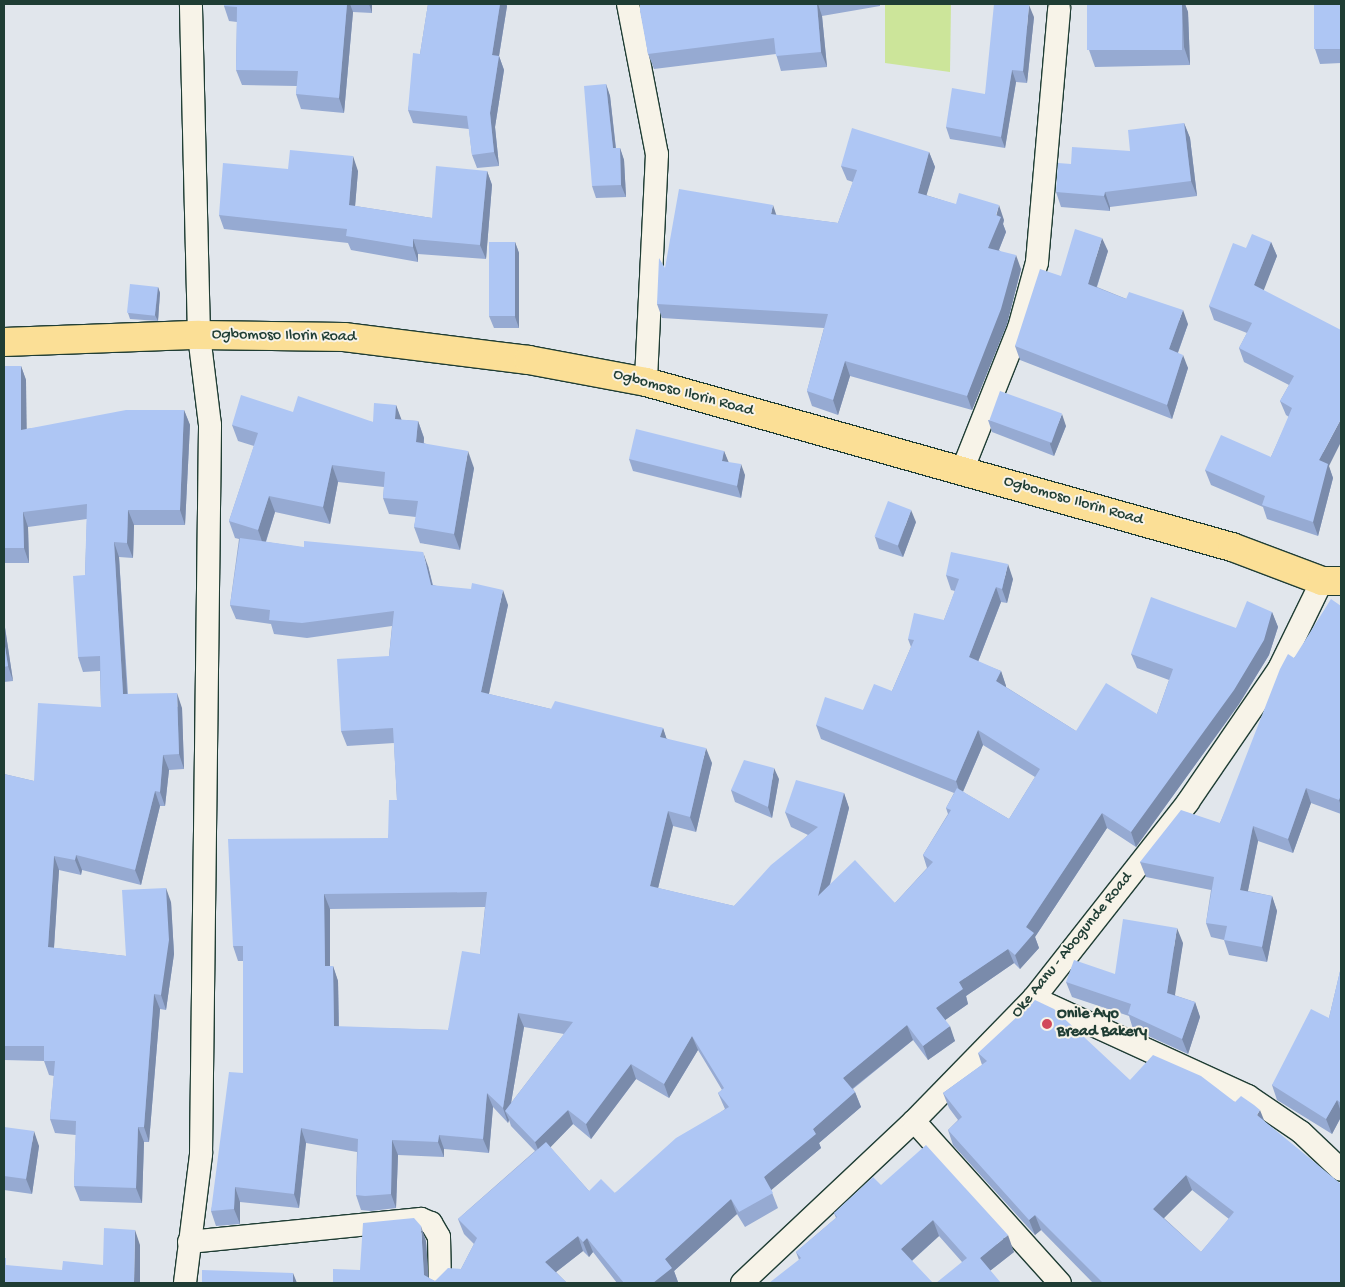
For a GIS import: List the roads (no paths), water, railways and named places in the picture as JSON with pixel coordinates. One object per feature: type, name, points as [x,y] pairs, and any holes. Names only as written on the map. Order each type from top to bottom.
[{"type":"highway","name":"Ogbomoso Ilorin Road","points":[[4,342],[199,335],[344,336],[529,360],[646,382],[1232,547],[1332,581]]},
{"type":"street","points":[[185,1283],[201,1154],[210,425],[199,335],[191,4]]},
{"type":"street","points":[[628,4],[657,154],[646,382]]},
{"type":"street","points":[[962,471],[1019,328],[1037,262],[1059,9]]},
{"type":"street","name":"Oke Aanu - Abogunde Road","points":[[742,1283],[914,1121],[1034,998],[1188,802],[1279,669],[1332,581]]},
{"type":"street","points":[[1034,998],[1248,1096],[1302,1132],[1341,1170]]},
{"type":"street","points":[[914,1121],[1060,1283]]},
{"type":"street","points":[[189,1242],[421,1219],[431,1223],[439,1236],[440,1283]]},
{"type":"place","name":"Onile Ayo Bread Bakery","points":[[1047,1024]]}]
